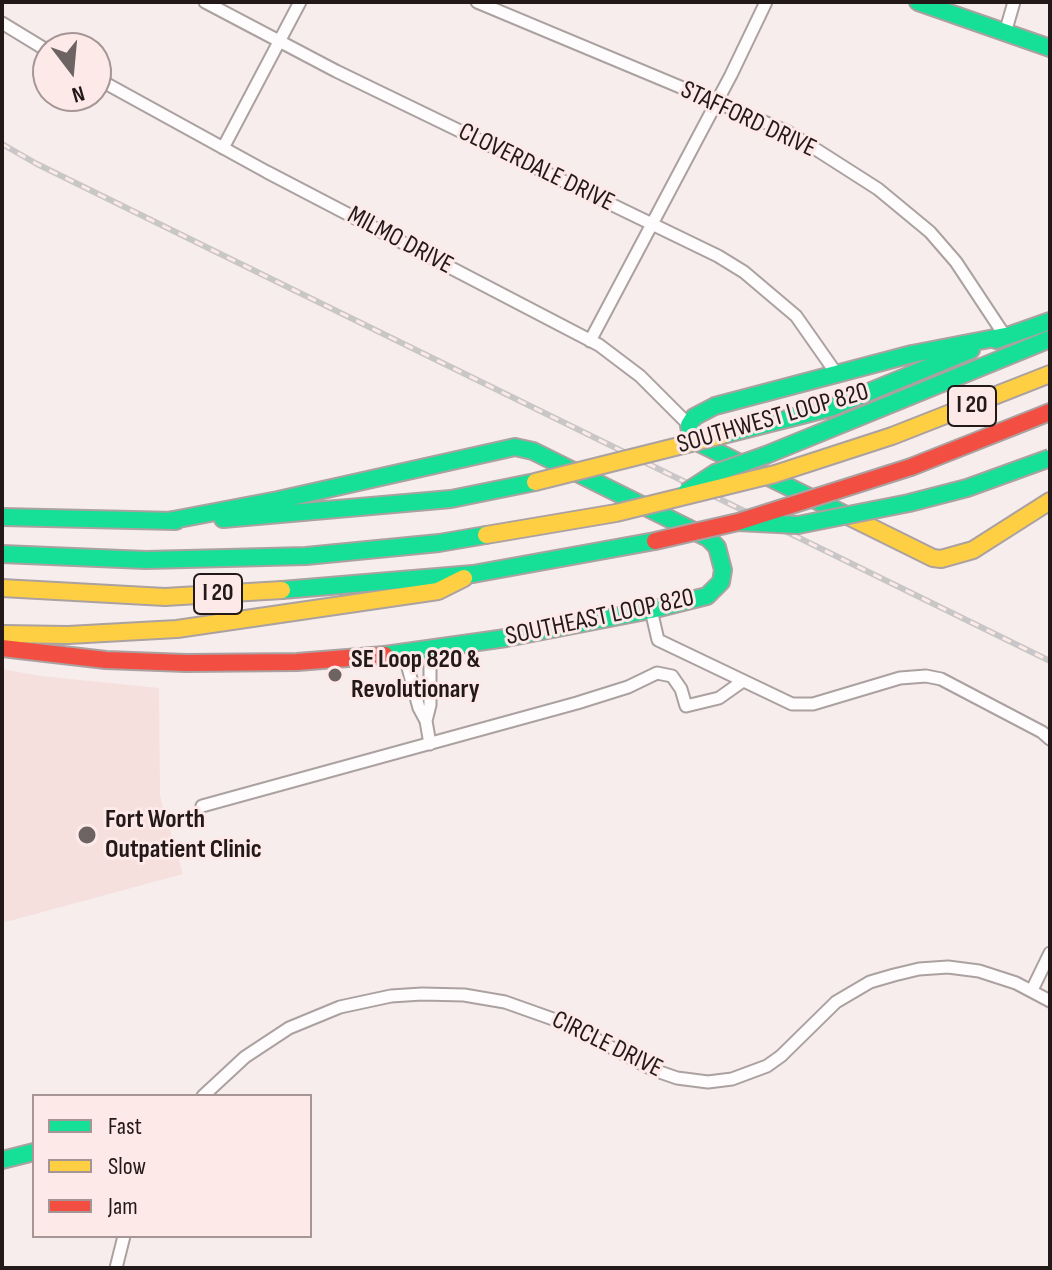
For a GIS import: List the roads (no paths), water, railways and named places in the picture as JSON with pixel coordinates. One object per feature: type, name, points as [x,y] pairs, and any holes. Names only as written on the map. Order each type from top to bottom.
[{"type":"main road","points":[[918,2],[1050,48]]},
{"type":"main road","name":"SOUTHWEST LOOP 820","points":[[535,482],[830,408],[1005,336],[1050,321]]},
{"type":"main road","points":[[1005,336],[912,354],[715,406],[700,412],[689,425],[690,432],[701,444],[933,558],[941,559],[973,550],[1050,501]]},
{"type":"main road","points":[[672,501],[715,473],[1050,339]]},
{"type":"main road","name":"I 20","points":[[2,554],[146,560],[306,556],[439,543],[616,513],[775,474],[892,436],[1050,374]]},
{"type":"main road","name":"I 20","points":[[2,588],[165,597],[357,585],[473,574],[566,559],[738,522],[911,467],[1050,412]]},
{"type":"main road","name":"SOUTHEAST LOOP 820","points":[[2,648],[106,660],[186,663],[297,662],[404,653],[506,638],[707,596],[721,582],[723,570],[717,547],[698,532],[524,449],[497,449],[330,489],[168,521]]},
{"type":"main road","points":[[738,522],[798,525],[909,503],[967,488],[1050,458]]},
{"type":"main road","name":"SOUTHEAST LOOP 820","points":[[2,517],[168,521],[240,519],[451,499],[535,482]]},
{"type":"main road","points":[[2,634],[122,633],[218,624],[438,591],[473,574]]},
{"type":"main road","points":[[2,1160],[32,1152]]},
{"type":"street","name":"CLOVERDALE DRIVE","points":[[205,2],[279,42],[744,272],[796,316],[836,373]]},
{"type":"street","points":[[223,148],[300,2]]},
{"type":"street","name":"STAFFORD DRIVE","points":[[477,2],[788,132],[878,189],[930,232],[956,262],[1005,336]]},
{"type":"street","points":[[590,341],[766,2]]},
{"type":"street","points":[[1005,33],[1014,2]]},
{"type":"street","points":[[2,23],[32,41]]},
{"type":"street","name":"MILMO DRIVE","points":[[112,87],[590,341],[640,376],[689,425]]},
{"type":"street","points":[[651,610],[658,640],[792,704],[804,705],[900,678],[926,676],[941,679],[1050,739]]},
{"type":"street","points":[[426,721],[430,705],[430,650]]},
{"type":"street","points":[[404,653],[419,708],[426,721],[430,744]]},
{"type":"street","points":[[202,806],[577,703],[628,687],[657,673],[672,676],[681,689],[686,706],[719,698],[743,681]]},
{"type":"street","points":[[1032,990],[1050,953]]},
{"type":"street","name":"CIRCLE DRIVE","points":[[205,1094],[245,1057],[289,1028],[340,1007],[391,996],[464,995],[505,1002],[567,1024],[654,1070],[677,1078],[708,1082],[732,1079],[767,1066],[836,1002],[870,982],[919,969],[948,967],[979,971],[1032,990],[1050,1001]]},
{"type":"street","points":[[116,1268],[124,1238]]},
{"type":"railway","points":[[2,144],[37,164],[1050,661]]},
{"type":"place","name":"SE Loop 820 & Revolutionary","points":[[335,675]]},
{"type":"place","name":"Fort Worth Outpatient Clinic","points":[[87,835]]}]
